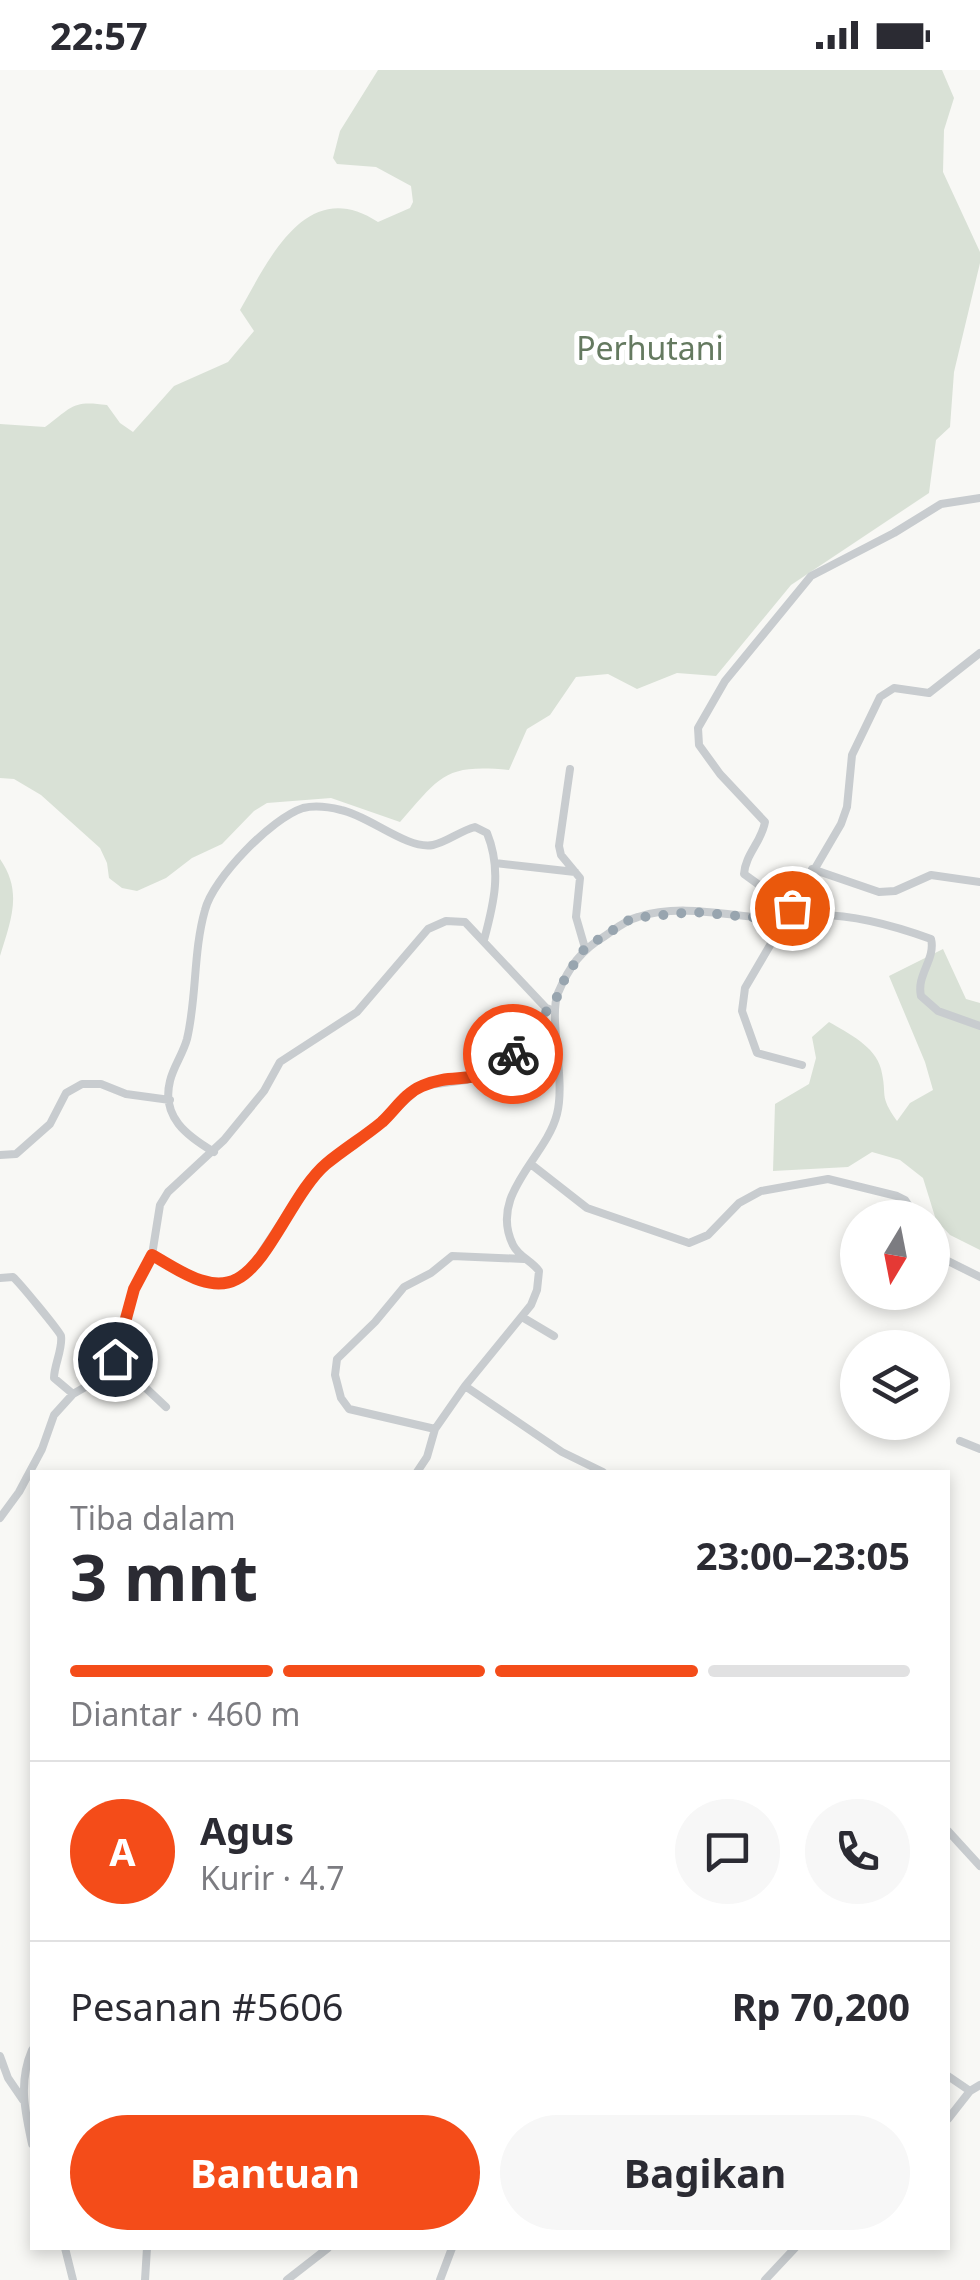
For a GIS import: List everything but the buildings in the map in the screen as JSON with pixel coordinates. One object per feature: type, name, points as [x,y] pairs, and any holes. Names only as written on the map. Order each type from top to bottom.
[{"type":"street","points":[[792,908],[744,874],[765,822],[720,774],[699,744],[698,728],[736,667],[811,576],[941,504],[980,498]]},
{"type":"street","points":[[802,1065],[757,1053],[742,1012],[745,988],[844,816],[852,755],[880,697],[894,688],[929,693],[980,653]]},
{"type":"street","points":[[570,769],[559,846],[561,855],[580,878],[576,917],[585,948]]},
{"type":"street","points":[[214,1152],[189,1137],[170,1114],[170,1082],[183,1054],[193,1014],[206,906],[217,883],[280,820],[306,808],[326,807],[350,812],[421,844],[431,845],[475,827],[487,833],[495,863],[496,898],[484,940]]},
{"type":"street","points":[[495,863],[575,872]]},
{"type":"street","points":[[812,869],[879,892],[895,891],[931,875],[980,882]]},
{"type":"street","points":[[152,1255],[204,1281],[237,1280],[255,1262],[322,1168],[421,1086],[466,1080],[501,1066],[556,999],[585,948],[643,915],[693,912],[784,920],[821,914],[930,939],[932,952],[921,977],[921,996],[938,1011],[980,1026]]},
{"type":"street","points":[[31,1470],[54,1414],[73,1394],[101,1378],[115,1359],[134,1289],[152,1255],[162,1199],[182,1176],[214,1152],[264,1091],[280,1062],[358,1012],[428,929],[446,921],[465,922],[548,1010]]},
{"type":"street","points":[[418,1470],[435,1429],[536,1298],[538,1268],[514,1247],[508,1230],[509,1205],[514,1186],[532,1165],[557,1114],[560,1087],[556,999]]},
{"type":"street","points":[[0,1155],[16,1154],[50,1124],[66,1093],[82,1084],[101,1084],[126,1094],[170,1100]]},
{"type":"street","points":[[532,1165],[588,1208],[689,1243],[708,1236],[750,1195],[816,1180],[840,1181],[905,1200]]},
{"type":"street","points":[[435,1429],[349,1409],[341,1398],[335,1375],[337,1359],[404,1286],[431,1273],[452,1256],[524,1259]]},
{"type":"street","points":[[950,1262],[980,1277]]},
{"type":"street","points":[[0,1278],[14,1277],[58,1330],[61,1340],[54,1378],[73,1394]]},
{"type":"street","points":[[522,1317],[554,1336]]},
{"type":"street","points":[[115,1359],[166,1407]]},
{"type":"street","points":[[465,1386],[562,1452],[599,1470]]},
{"type":"street","points":[[960,1440],[980,1449]]},
{"type":"street","points":[[0,1518],[30,1471]]},
{"type":"street","points":[[950,1834],[980,1866]]},
{"type":"street","points":[[0,2056],[22,2100],[30,2134]]},
{"type":"street","points":[[22,2100],[30,2056]]},
{"type":"street","points":[[950,2077],[970,2090]]},
{"type":"street","points":[[950,2116],[970,2090],[980,2084]]},
{"type":"street","points":[[66,2250],[73,2280]]},
{"type":"street","points":[[145,2280],[148,2250]]},
{"type":"street","points":[[287,2280],[325,2250]]},
{"type":"street","points":[[440,2280],[451,2250]]},
{"type":"street","points":[[765,2280],[793,2250]]},
{"type":"green space","name":"Perhutani","points":[[378,70],[942,70],[954,98],[944,130],[943,172],[980,252],[954,372],[950,427],[936,440],[929,493],[791,585],[716,676],[677,673],[637,689],[608,674],[576,677],[550,715],[527,729],[509,770],[470,769],[446,776],[400,822],[331,798],[267,803],[222,844],[192,858],[166,878],[137,891],[122,888],[109,878],[100,848],[41,795],[14,779],[0,778],[0,424],[45,427],[73,407],[95,404],[107,405],[120,423],[133,432],[174,386],[228,362],[254,331],[240,310],[293,229],[311,216],[331,209],[353,210],[378,222],[410,208],[411,186],[376,167],[337,164],[333,158],[340,131]]},
{"type":"green space","points":[[0,859],[11,883],[13,906],[0,956]]},
{"type":"green space","points":[[943,949],[966,999],[980,1003],[980,1250],[950,1235],[950,1200],[930,1200],[923,1178],[900,1160],[872,1152],[848,1167],[773,1171],[775,1104],[809,1084],[816,1058],[812,1037],[829,1022],[860,1041],[878,1061],[885,1100],[897,1121],[910,1103],[933,1090],[889,976]]},
{"type":"way so far","points":[[513,1054],[556,999],[585,948],[632,918],[693,912],[784,920],[792,908]]},
{"type":"route","points":[[115,1359],[134,1289],[152,1255],[204,1281],[237,1280],[264,1250],[310,1180],[384,1120],[410,1093],[421,1086],[484,1074],[501,1066],[513,1054]]}]
